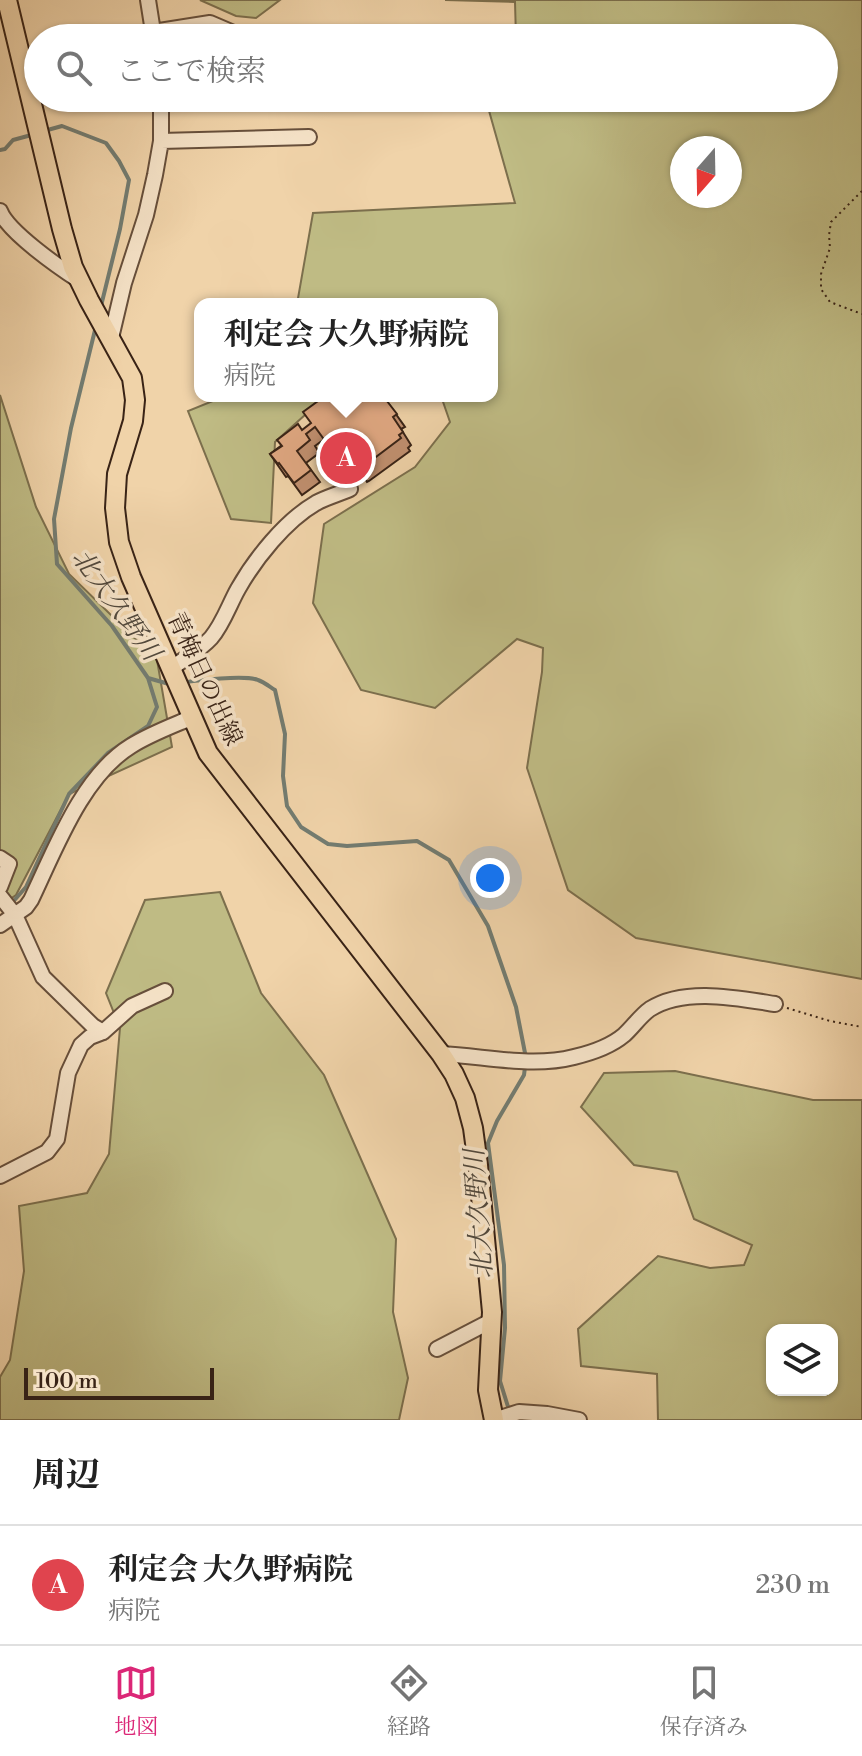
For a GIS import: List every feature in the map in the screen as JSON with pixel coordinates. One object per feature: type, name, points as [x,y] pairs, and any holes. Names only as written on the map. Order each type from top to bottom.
[{"type":"main road","name":"青梅日の出線","points":[[7,0],[24,70]]},
{"type":"main road","name":"青梅日の出線","points":[[34,112],[73,267],[132,378],[135,400],[133,421],[117,474],[115,508],[119,542],[131,577],[208,753],[441,1054],[465,1098],[478,1165],[491,1321],[488,1390],[498,1419]]},
{"type":"street","points":[[148,0],[152,24]]},
{"type":"street","points":[[108,332],[146,215],[161,141],[161,112]]},
{"type":"street","points":[[161,141],[309,137]]},
{"type":"street","points":[[0,211],[16,232],[80,281]]},
{"type":"street","points":[[177,679],[211,637],[245,577],[265,550],[295,519],[317,503],[350,489]]},
{"type":"street","points":[[0,925],[31,900],[68,822],[100,774],[129,747],[193,717]]},
{"type":"street","points":[[0,858],[9,864],[0,887]]},
{"type":"street","points":[[0,896],[15,915],[43,977],[103,1032]]},
{"type":"street","points":[[0,1176],[47,1152],[57,1139],[68,1073],[81,1045],[103,1032],[132,1006],[165,991]]},
{"type":"street","points":[[441,1054],[534,1062],[574,1057],[610,1045],[625,1035],[647,1010],[668,999],[688,996],[731,998],[775,1004]]},
{"type":"street","points":[[437,1349],[491,1321]]},
{"type":"street","points":[[498,1419],[519,1412],[579,1420]]},
{"type":"path","points":[[862,191],[831,222],[830,248],[821,274],[821,289],[830,302],[862,314]]},
{"type":"path","points":[[775,1004],[862,1027]]},
{"type":"shaded area","points":[[200,0],[280,0],[256,18],[236,16]]},
{"type":"shaded area","points":[[445,0],[862,0],[862,979],[636,938],[568,890],[527,768],[543,648],[517,639],[435,708],[361,690],[313,603],[324,524],[415,467],[450,422],[443,402],[498,402],[498,298],[298,298],[313,213],[515,203],[489,112],[838,112],[838,24],[516,24],[515,2]]},
{"type":"shaded area","points":[[0,395],[36,507],[69,574],[157,660],[172,747],[69,794],[16,895],[0,906]]},
{"type":"shaded area","points":[[210,402],[319,402],[275,442],[271,523],[231,519],[188,411]]},
{"type":"shaded area","points":[[220,892],[261,993],[324,1075],[396,1239],[393,1312],[408,1378],[399,1420],[0,1420],[0,1377],[10,1360],[24,1271],[19,1206],[87,1193],[109,1154],[120,1028],[106,993],[145,900]]},
{"type":"shaded area","points":[[675,1071],[813,1100],[862,1100],[862,1420],[658,1420],[657,1374],[581,1366],[578,1329],[658,1256],[710,1268],[744,1265],[752,1245],[694,1219],[677,1172],[634,1165],[581,1107],[604,1073]]},
{"type":"building","points":[[317,402],[388,402],[397,414],[393,417],[403,432],[399,435],[401,438],[360,469],[356,465],[348,471],[337,457],[326,465],[317,453],[328,445],[315,427],[306,434],[310,440],[297,451],[311,470],[294,483],[270,454],[282,446],[277,440],[298,424],[302,430],[311,423],[303,412]]},
{"type":"waterway","name":"北大久野川","points":[[44,131],[62,126],[106,143],[129,180],[101,306]]},
{"type":"waterway","name":"北大久野川","points":[[0,150],[13,140],[35,134]]},
{"type":"waterway","name":"北大久野川","points":[[96,326],[71,428],[54,519],[57,564],[112,626],[148,678],[169,684]]},
{"type":"waterway","points":[[11,904],[26,887],[69,794],[108,753],[148,726],[157,707],[148,678]]},
{"type":"waterway","name":"北大久野川","points":[[182,683],[243,678],[260,681],[275,690],[285,734],[283,776],[287,806],[301,827],[328,844],[347,846],[417,841],[449,860],[488,926],[516,1007],[526,1058]]},
{"type":"waterway","name":"北大久野川","points":[[509,1410],[500,1381],[505,1328],[504,1265],[488,1143],[524,1075],[525,1067]]},
{"type":"place","name":"利定会 大久野病院","points":[[346,458]]}]
